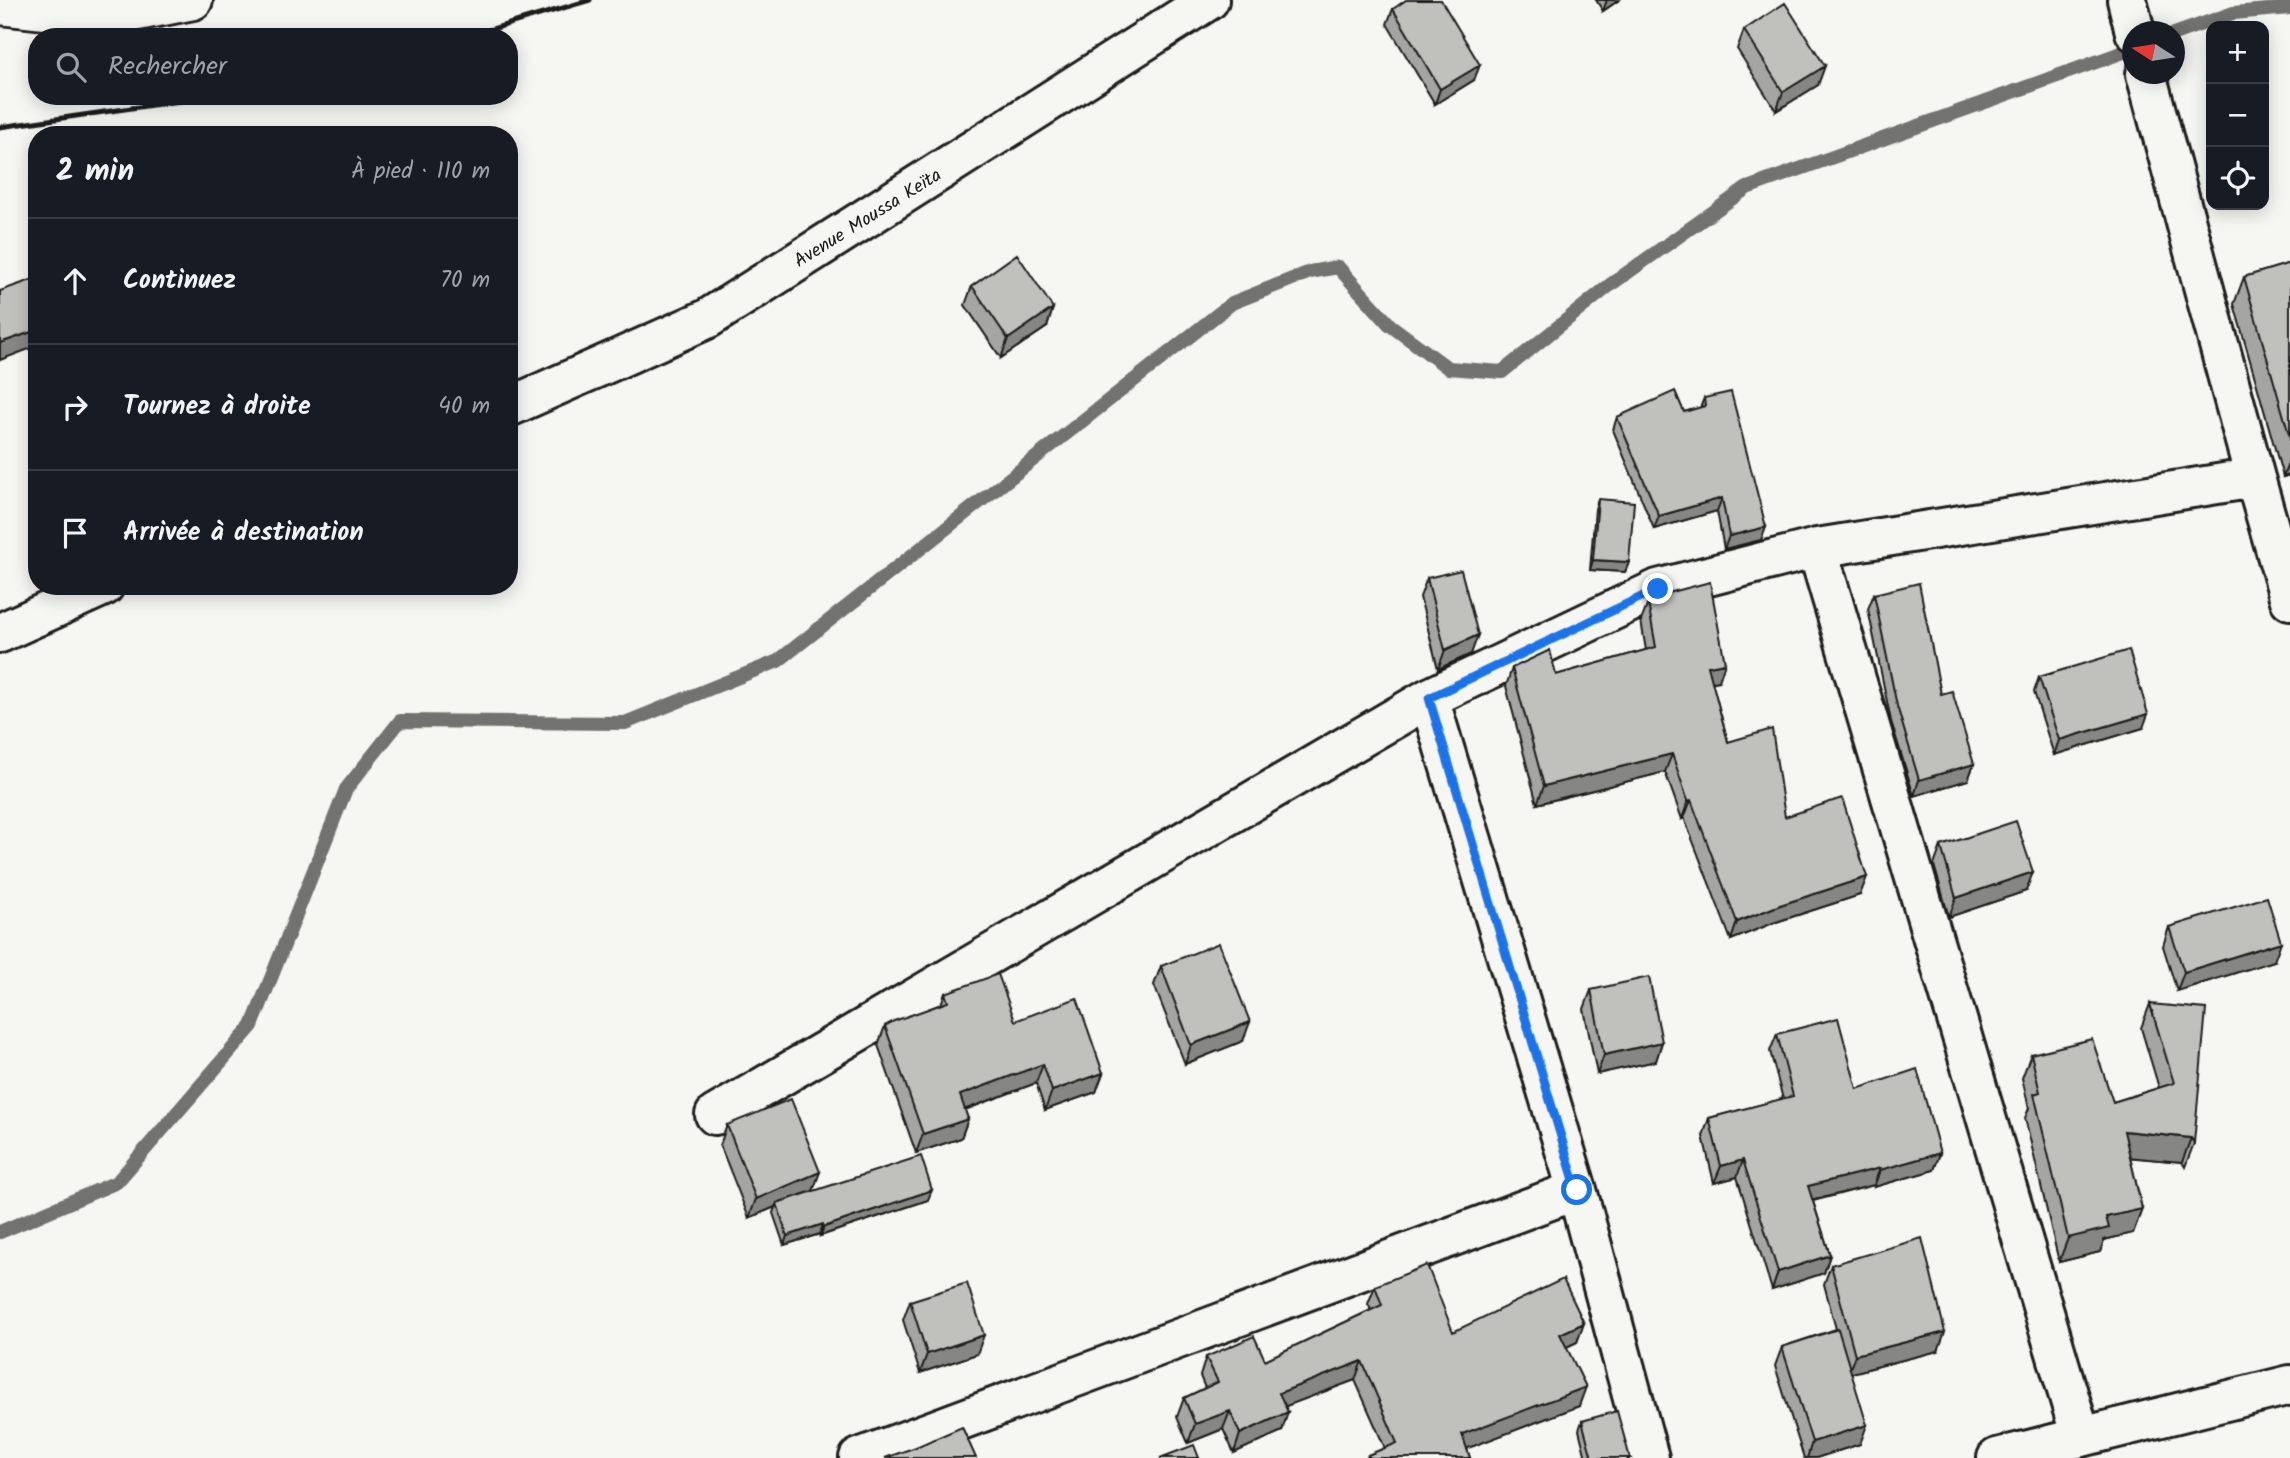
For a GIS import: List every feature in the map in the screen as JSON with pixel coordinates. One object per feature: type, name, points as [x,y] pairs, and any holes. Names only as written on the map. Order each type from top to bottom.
[{"type":"street","points":[[0,5],[107,17],[193,0]]},
{"type":"street","name":"Avenue Moussa Keïta","points":[[518,403],[707,319],[1209,0]]},
{"type":"street","points":[[2149,84],[2290,600]]},
{"type":"street","points":[[715,1115],[1429,698],[1658,589],[1818,548],[2255,478]]},
{"type":"street","points":[[1818,548],[2081,1437]]},
{"type":"street","points":[[0,633],[84,595]]},
{"type":"street","points":[[1429,698],[1577,1190],[1649,1458]]},
{"type":"street","points":[[859,1458],[1577,1190]]},
{"type":"street","points":[[1997,1458],[2290,1385]]},
{"type":"building","points":[[1406,0],[1441,0],[1480,65],[1440,89],[1393,9]]},
{"type":"building","points":[[1785,3],[1825,66],[1783,92],[1744,30]]},
{"type":"building","points":[[1017,254],[1053,308],[1008,339],[972,286]]},
{"type":"building","points":[[2290,263],[2290,438],[2244,277]]},
{"type":"building","points":[[28,281],[28,333],[0,343],[0,291]]},
{"type":"building","points":[[1675,391],[1684,412],[1705,406],[1704,398],[1731,392],[1766,527],[1729,536],[1722,498],[1659,516],[1617,417]]},
{"type":"building","points":[[1598,499],[1634,502],[1629,562],[1593,560]]},
{"type":"building","points":[[1461,570],[1478,635],[1445,650],[1427,578]]},
{"type":"building","points":[[1710,582],[1725,663],[1708,666],[1728,742],[1772,729],[1785,817],[1842,798],[1867,877],[1737,922],[1672,754],[1544,786],[1512,668],[1550,650],[1556,675],[1656,647],[1648,603],[1672,592]]},
{"type":"building","points":[[1919,583],[1941,694],[1952,691],[1974,764],[1919,780],[1897,706],[1874,594]]},
{"type":"building","points":[[2129,650],[2148,714],[2059,740],[2039,677]]},
{"type":"building","points":[[2016,821],[2033,872],[1956,898],[1941,846]]},
{"type":"building","points":[[2267,897],[2281,942],[2184,972],[2169,927]]},
{"type":"building","points":[[1219,943],[1250,1022],[1191,1045],[1161,966]]},
{"type":"building","points":[[998,974],[1015,1021],[1077,998],[1103,1073],[1052,1091],[1043,1064],[960,1095],[968,1119],[923,1134],[885,1026],[948,1002],[945,993]]},
{"type":"building","points":[[1649,977],[1662,1042],[1604,1055],[1591,990]]},
{"type":"building","points":[[2150,1004],[2206,1009],[2194,1143],[2191,1138],[2124,1131],[2142,1209],[2106,1217],[2109,1228],[2068,1238],[2034,1094],[2040,1092],[2031,1054],[2092,1039],[2113,1102],[2174,1083]]},
{"type":"building","points":[[1838,1018],[1857,1089],[1917,1069],[1940,1153],[1808,1186],[1830,1255],[1778,1272],[1743,1160],[1721,1166],[1709,1118],[1793,1096],[1777,1034]]},
{"type":"building","points":[[791,1099],[820,1172],[756,1199],[727,1125]]},
{"type":"building","points":[[921,1156],[932,1190],[824,1227],[823,1224],[787,1236],[777,1203]]},
{"type":"building","points":[[1922,1238],[1945,1332],[1855,1355],[1831,1265]]},
{"type":"building","points":[[1427,1265],[1453,1332],[1563,1279],[1584,1323],[1560,1334],[1586,1387],[1462,1434],[1470,1458],[1370,1458],[1368,1455],[1397,1443],[1362,1361],[1279,1393],[1288,1412],[1240,1434],[1230,1411],[1195,1424],[1184,1398],[1218,1382],[1206,1357],[1254,1336],[1265,1360],[1382,1305],[1375,1286]]},
{"type":"building","points":[[967,1283],[984,1335],[927,1354],[910,1301]]},
{"type":"building","points":[[1838,1329],[1867,1425],[1812,1442],[1782,1347]]},
{"type":"building","points":[[1617,1411],[1630,1458],[1592,1458],[1582,1421]]},
{"type":"building","points":[[962,1427],[976,1458],[885,1458],[916,1447]]},
{"type":"building","points":[[1194,1445],[1199,1458],[1160,1458]]},
{"type":"waterway","points":[[2185,30],[2233,13],[2290,8]]},
{"type":"waterway","points":[[0,1232],[117,1182],[252,1026],[346,789],[400,721],[625,723],[778,661],[1232,303],[1310,272],[1338,267],[1390,325],[1448,368],[1502,372],[1610,285],[1747,188],[2122,53]]},
{"type":"railway","points":[[495,28],[590,0]]},
{"type":"railway","points":[[0,127],[153,105]]},
{"type":"route","points":[[1577,1190],[1429,698],[1658,589]]}]
